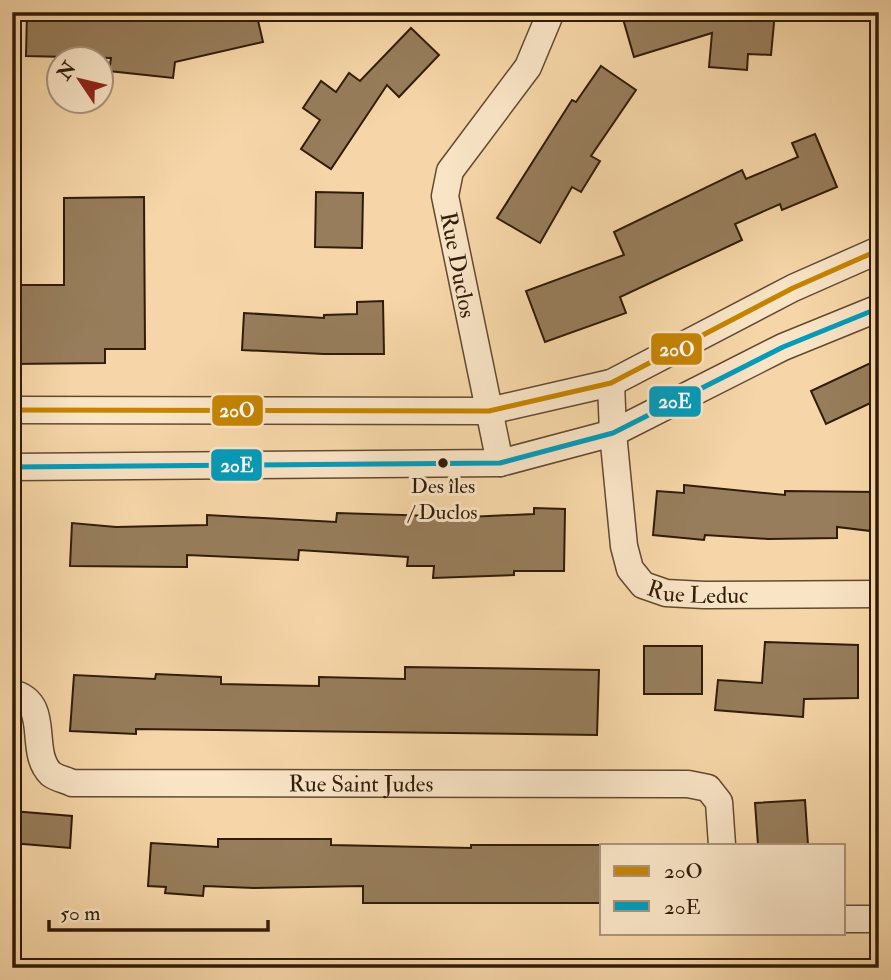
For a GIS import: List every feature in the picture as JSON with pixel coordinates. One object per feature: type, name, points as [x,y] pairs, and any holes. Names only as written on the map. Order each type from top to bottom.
[{"type":"street","name":"Rue Duclos","points":[[500,463],[445,196],[450,171],[528,67],[551,12]]},
{"type":"street","points":[[12,410],[489,411],[611,383],[793,288],[879,250]]},
{"type":"street","points":[[12,467],[500,463],[613,433],[783,347],[879,308]]},
{"type":"street","name":"Rue Leduc","points":[[611,383],[624,546],[630,569],[643,585],[666,593],[704,595],[879,594]]},
{"type":"street","name":"Rue Saint Judes","points":[[12,693],[28,700],[33,709],[39,725],[40,758],[52,774],[72,783],[688,784],[708,788],[719,802],[722,844]]},
{"type":"street","points":[[846,919],[879,919]]},
{"type":"building","points":[[27,12],[130,12],[192,20],[190,12],[256,12],[263,42],[175,62],[173,78],[116,72],[116,46],[46,46],[46,56],[26,56]]},
{"type":"building","points":[[621,12],[775,12],[771,55],[748,54],[747,70],[709,67],[712,33],[634,57]]},
{"type":"building","points":[[411,28],[439,55],[399,97],[387,85],[331,169],[301,149],[320,120],[303,108],[321,81],[336,92],[349,73],[360,81]]},
{"type":"building","points":[[601,66],[636,90],[591,156],[600,161],[581,192],[572,187],[540,243],[497,218],[572,100],[576,102]]},
{"type":"building","points":[[815,134],[837,187],[782,210],[780,204],[735,224],[742,240],[620,297],[626,313],[545,342],[526,291],[624,255],[614,232],[742,170],[746,179],[798,157],[792,143]]},
{"type":"building","points":[[316,192],[363,193],[362,248],[315,247]]},
{"type":"building","points":[[144,197],[145,349],[105,349],[105,363],[12,364],[12,285],[64,285],[64,198]]},
{"type":"building","points":[[383,301],[384,354],[242,350],[244,313],[324,318],[324,315],[357,314],[357,302]]},
{"type":"building","points":[[879,359],[879,399],[826,424],[811,391]]},
{"type":"building","points":[[684,485],[785,495],[785,491],[879,492],[879,532],[837,527],[837,538],[768,539],[705,535],[704,540],[653,535],[657,491],[684,493]]},
{"type":"building","points":[[534,508],[565,509],[564,571],[514,571],[514,575],[433,578],[434,566],[407,566],[408,557],[299,550],[298,560],[187,555],[187,567],[70,566],[72,523],[116,527],[207,525],[207,515],[336,522],[337,513],[467,517],[534,514]]},
{"type":"building","points":[[765,642],[858,645],[858,698],[804,699],[803,717],[715,710],[718,680],[762,683]]},
{"type":"building","points":[[644,646],[702,646],[702,694],[644,694]]},
{"type":"building","points":[[405,667],[599,670],[597,735],[136,729],[136,734],[70,731],[74,675],[155,679],[156,674],[221,677],[221,684],[319,686],[319,677],[405,679]]},
{"type":"building","points":[[805,800],[808,844],[758,844],[755,803]]},
{"type":"building","points":[[12,811],[72,816],[70,848],[12,843]]},
{"type":"building","points":[[218,839],[331,839],[331,845],[471,848],[471,845],[600,845],[600,903],[363,903],[363,886],[204,886],[203,896],[165,893],[166,887],[148,886],[151,843],[218,847]]},
{"type":"transit line","name":"20O","points":[[12,410],[489,411],[611,383],[793,288],[879,250]]},
{"type":"transit line","name":"20E","points":[[12,467],[500,463],[613,433],[783,347],[879,308]]},
{"type":"place","name":"Des îles / Duclos","points":[[443,463]]}]
